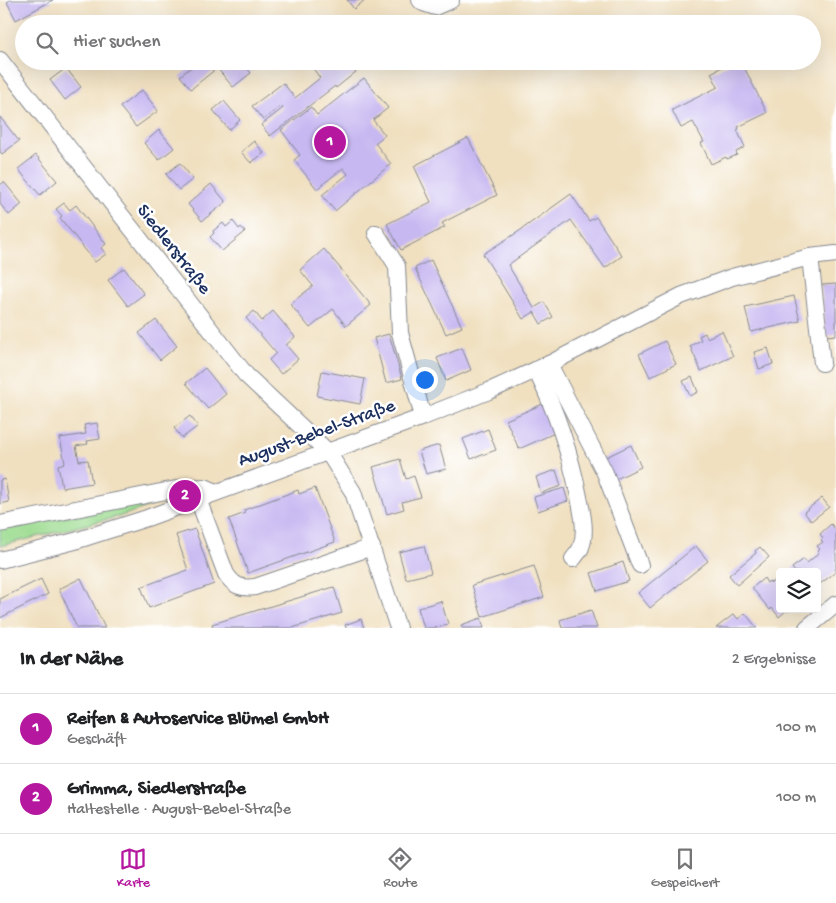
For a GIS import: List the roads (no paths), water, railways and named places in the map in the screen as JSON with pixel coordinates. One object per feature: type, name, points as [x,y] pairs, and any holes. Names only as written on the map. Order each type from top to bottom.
[{"type":"street","points":[[420,0],[434,7],[451,0]]},
{"type":"street","name":"Siedlerstraße","points":[[0,60],[246,376],[328,452],[353,492],[398,628]]},
{"type":"street","points":[[376,233],[397,266],[400,333],[423,417]]},
{"type":"street","name":"August-Bebel-Straße","points":[[0,560],[75,541],[147,518],[423,417],[489,391],[542,367],[682,296],[732,277],[810,257],[836,254]]},
{"type":"street","points":[[810,257],[822,363]]},
{"type":"street","points":[[542,367],[575,476],[582,511],[584,533],[581,548],[573,559]]},
{"type":"street","points":[[542,367],[605,473],[640,565]]},
{"type":"street","points":[[0,524],[181,488],[205,487],[216,492]]},
{"type":"street","points":[[198,499],[226,574],[231,582],[245,588],[255,587],[372,546]]},
{"type":"street","points":[[807,628],[836,604]]},
{"type":"place","name":"Reifen & Autoservice Blümel GmbH","points":[[330,142]]},
{"type":"place","name":"Grimma, Siedlerstraße","points":[[185,496]]}]
